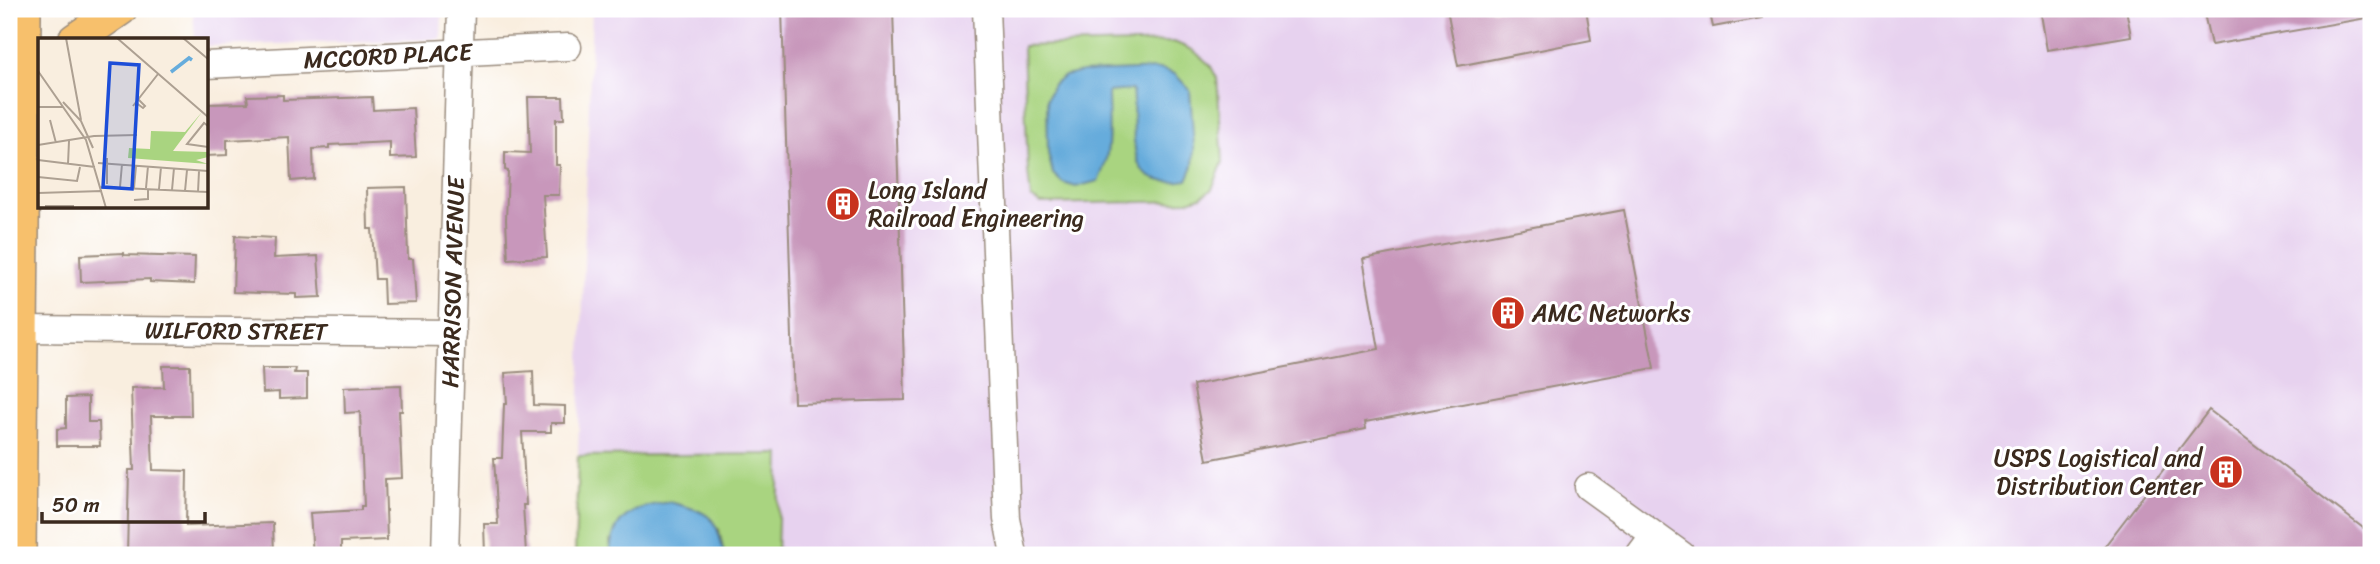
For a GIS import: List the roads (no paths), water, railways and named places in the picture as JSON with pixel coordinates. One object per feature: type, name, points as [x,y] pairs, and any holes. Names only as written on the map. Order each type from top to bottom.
[{"type":"main road","points":[[78,38],[120,9]]},
{"type":"main road","points":[[19,555],[25,13]]},
{"type":"main road","points":[[23,128],[38,98]]},
{"type":"main road","points":[[9,218],[21,320]]},
{"type":"street","name":"HARRISON AVENUE","points":[[446,555],[462,54],[461,9]]},
{"type":"street","points":[[986,9],[1007,519],[1014,555]]},
{"type":"street","name":"MCCORD PLACE","points":[[208,65],[568,47]]},
{"type":"street","name":"WILFORD STREET","points":[[21,320],[452,333]]},
{"type":"street","points":[[1588,487],[1647,545],[1682,555]]},
{"type":"water","points":[[1161,69],[1175,74],[1190,90],[1194,148],[1193,166],[1187,180],[1165,181],[1151,177],[1141,168],[1134,141],[1132,90],[1108,92],[1108,149],[1098,181],[1076,187],[1063,183],[1053,174],[1048,153],[1047,98],[1053,84],[1065,76],[1082,72]]},
{"type":"water","points":[[670,502],[709,517],[718,531],[724,555],[610,555],[611,542],[620,522],[646,506]]},
{"type":"place","name":"Long Island Railroad Engineering","points":[[843,204]]},
{"type":"place","name":"AMC Networks","points":[[1508,313]]},
{"type":"place","name":"USPS Logistical and Distribution Center","points":[[2226,472]]}]
